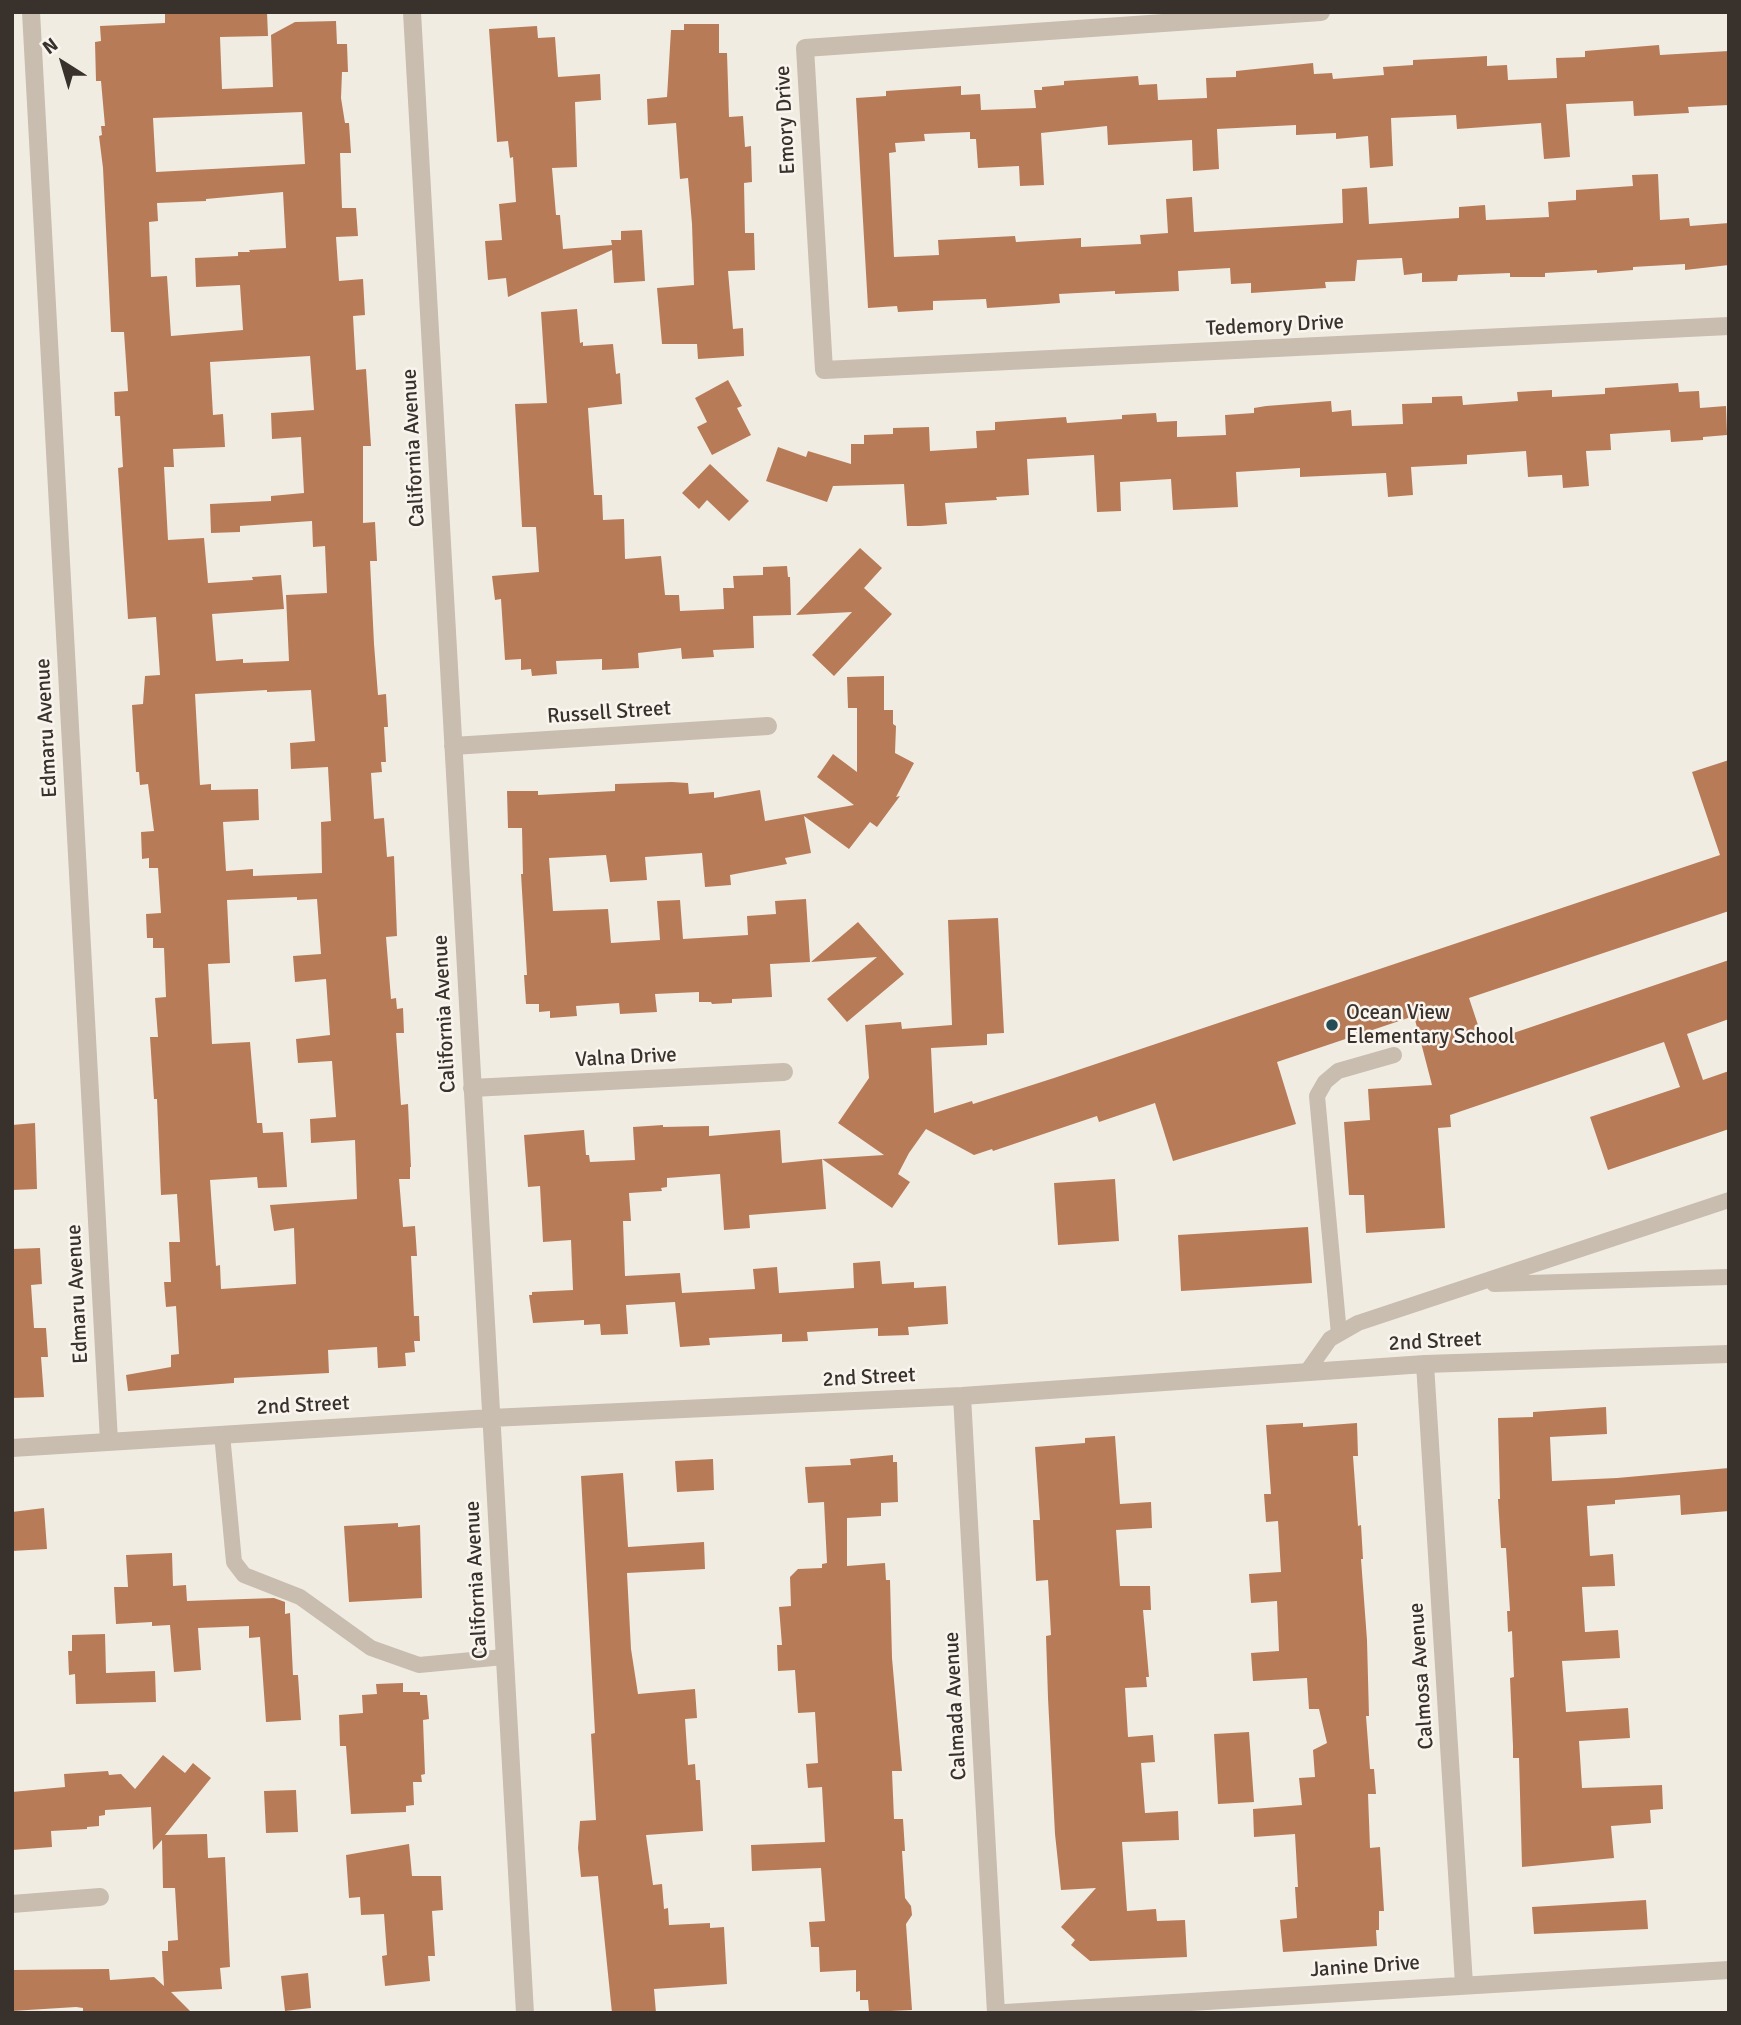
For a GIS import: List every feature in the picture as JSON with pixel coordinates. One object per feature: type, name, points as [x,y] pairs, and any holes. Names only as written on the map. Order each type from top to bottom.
[{"type":"street","name":"Edmaru Avenue","points":[[31,12],[108,1441]]},
{"type":"street","name":"California Avenue","points":[[412,12],[525,2013]]},
{"type":"street","name":"Emory Drive","points":[[824,370],[805,48],[1321,12]]},
{"type":"street","name":"Tedemory Drive","points":[[824,370],[1729,326]]},
{"type":"street","name":"Russell Street","points":[[453,746],[768,726]]},
{"type":"street","name":"Valna Drive","points":[[472,1088],[784,1073]]},
{"type":"street","name":"2nd Street","points":[[12,1448],[491,1418],[962,1396],[1425,1364],[1729,1354]]},
{"type":"street","name":"Calmosa Avenue","points":[[1425,1364],[1464,1984]]},
{"type":"street","name":"Calmada Avenue","points":[[962,1396],[996,2013]]},
{"type":"street","points":[[12,1904],[100,1897]]},
{"type":"street","name":"Janine Drive","points":[[1005,2013],[1729,1970]]},
{"type":"lane","points":[[1339,1334],[1317,1096],[1325,1082],[1338,1072],[1394,1055]]},
{"type":"lane","points":[[1306,1373],[1330,1339],[1358,1322],[1729,1200]]},
{"type":"lane","points":[[1474,1285],[1729,1277]]},
{"type":"lane","points":[[222,1434],[234,1562],[244,1575],[300,1597],[371,1648],[419,1665],[504,1657]]},
{"type":"building","points":[[165,12],[267,12],[268,36],[220,37],[222,89],[273,87],[271,35],[295,22],[336,21],[337,44],[347,44],[348,72],[342,72],[341,98],[345,123],[349,123],[351,153],[340,153],[342,208],[356,208],[358,236],[336,237],[339,281],[363,279],[365,315],[353,316],[356,370],[366,369],[371,446],[363,446],[363,523],[375,522],[377,561],[370,561],[374,644],[378,695],[386,694],[388,727],[384,727],[386,762],[381,762],[382,772],[371,773],[374,819],[384,818],[387,857],[394,856],[397,936],[386,937],[391,999],[396,998],[397,1009],[403,1008],[404,1033],[396,1033],[401,1105],[408,1104],[411,1167],[410,1179],[399,1179],[403,1227],[415,1226],[417,1256],[411,1256],[414,1316],[419,1316],[420,1341],[414,1341],[415,1352],[405,1353],[406,1366],[378,1368],[377,1347],[328,1350],[329,1373],[234,1378],[234,1383],[128,1391],[126,1375],[171,1367],[171,1355],[179,1354],[176,1306],[166,1307],[164,1282],[171,1282],[169,1242],[180,1242],[177,1194],[161,1195],[157,1099],[154,1099],[150,1037],[158,1037],[155,998],[166,997],[164,948],[153,948],[153,938],[147,938],[146,914],[161,913],[158,868],[149,868],[149,858],[142,859],[141,832],[154,831],[148,784],[140,785],[139,772],[136,772],[132,705],[143,704],[145,676],[160,675],[156,617],[128,619],[118,468],[123,467],[120,416],[115,416],[114,392],[128,391],[124,332],[111,332],[99,136],[102,135],[101,126],[105,126],[101,81],[96,81],[95,42],[101,41],[100,26],[165,23]],"holes":[[[302,112],[305,164],[156,172],[153,118]],[[283,192],[286,248],[249,250],[250,252],[238,252],[238,256],[195,258],[196,287],[240,285],[243,330],[171,336],[167,276],[151,277],[149,222],[158,221],[157,203]],[[310,356],[314,410],[271,413],[272,439],[301,437],[304,493],[271,496],[271,501],[210,504],[211,533],[240,532],[240,526],[312,521],[313,547],[325,546],[327,593],[286,595],[289,661],[216,661],[212,614],[284,609],[281,575],[208,583],[204,538],[168,540],[164,467],[174,467],[173,449],[225,447],[223,414],[213,415],[210,362]],[[311,690],[315,741],[290,743],[291,769],[328,767],[331,821],[321,822],[322,873],[253,876],[253,869],[226,871],[223,822],[259,820],[258,789],[211,790],[211,784],[200,785],[195,694]],[[297,897],[297,900],[317,899],[321,954],[293,956],[295,982],[326,979],[330,1035],[296,1039],[298,1063],[332,1061],[336,1117],[310,1119],[311,1143],[355,1140],[357,1199],[270,1205],[274,1231],[294,1228],[296,1284],[221,1289],[220,1265],[216,1266],[210,1180],[257,1177],[258,1188],[287,1187],[283,1132],[263,1133],[262,1123],[257,1123],[250,1042],[212,1044],[208,964],[230,963],[227,900]]]},
{"type":"building","points":[[684,24],[719,24],[719,53],[727,53],[729,117],[743,116],[745,147],[751,146],[752,182],[744,183],[745,233],[754,233],[755,270],[728,271],[733,329],[743,328],[744,356],[698,359],[697,344],[662,344],[657,288],[694,285],[692,224],[688,178],[680,179],[676,123],[648,125],[647,99],[667,97],[671,30],[684,30]]},
{"type":"building","points":[[537,26],[538,38],[555,37],[558,77],[600,74],[601,100],[575,102],[577,167],[552,168],[556,215],[560,215],[563,249],[612,245],[611,240],[621,240],[621,231],[642,230],[645,281],[614,283],[612,250],[508,297],[506,278],[488,280],[485,241],[502,240],[499,204],[516,202],[513,157],[510,158],[508,141],[497,142],[489,29]]},
{"type":"building","points":[[1659,45],[1660,55],[1729,51],[1729,105],[1688,107],[1689,113],[1634,116],[1633,101],[1566,104],[1570,157],[1544,159],[1541,123],[1457,129],[1456,115],[1391,118],[1393,166],[1370,168],[1368,136],[1336,139],[1336,133],[1296,135],[1296,125],[1217,129],[1219,169],[1193,171],[1192,140],[1108,145],[1107,126],[1041,133],[1044,185],[1020,186],[1019,166],[978,168],[976,139],[970,139],[970,132],[924,134],[925,141],[895,143],[896,152],[889,153],[894,257],[939,255],[938,240],[1015,236],[1016,242],[1081,238],[1081,247],[1141,244],[1140,235],[1168,233],[1166,199],[1192,197],[1194,232],[1343,223],[1342,189],[1367,187],[1369,224],[1459,218],[1459,207],[1485,205],[1486,220],[1549,217],[1548,202],[1576,200],[1576,190],[1633,186],[1632,175],[1658,174],[1660,220],[1689,218],[1690,226],[1729,223],[1729,265],[1685,270],[1685,264],[1633,267],[1633,270],[1597,273],[1597,270],[1545,273],[1545,277],[1510,277],[1510,273],[1458,275],[1457,281],[1422,282],[1422,273],[1404,275],[1402,258],[1357,260],[1355,281],[1325,282],[1326,288],[1251,293],[1251,283],[1231,284],[1230,268],[1178,271],[1179,291],[1059,294],[1060,303],[987,308],[986,299],[933,301],[933,310],[898,312],[897,306],[868,308],[856,98],[886,96],[886,91],[961,86],[961,95],[980,94],[981,110],[1036,108],[1034,90],[1042,90],[1042,87],[1064,85],[1064,81],[1138,76],[1139,85],[1157,84],[1158,100],[1207,98],[1206,78],[1236,77],[1236,71],[1313,63],[1314,74],[1332,73],[1333,79],[1384,75],[1383,67],[1413,65],[1413,60],[1487,56],[1487,66],[1507,65],[1508,80],[1557,78],[1556,58],[1585,57],[1585,51]]},
{"type":"building","points":[[577,309],[580,343],[583,342],[583,346],[613,344],[616,374],[620,373],[622,404],[588,408],[594,495],[602,495],[603,520],[624,519],[625,559],[661,556],[665,595],[679,595],[680,611],[724,609],[723,588],[734,588],[733,576],[763,575],[763,567],[787,566],[791,615],[753,616],[754,648],[713,650],[714,657],[682,659],[681,648],[638,653],[639,668],[602,670],[602,659],[556,661],[557,674],[532,676],[531,669],[521,670],[521,659],[505,660],[501,599],[495,600],[492,576],[539,572],[536,527],[522,527],[515,404],[547,403],[541,312]]},
{"type":"building","points":[[728,380],[742,406],[737,408],[751,435],[712,455],[697,427],[707,422],[695,398]]},
{"type":"building","points":[[1678,383],[1679,392],[1699,391],[1700,408],[1726,406],[1727,435],[1671,442],[1670,430],[1610,434],[1611,450],[1586,451],[1589,486],[1563,488],[1562,475],[1528,477],[1526,451],[1467,455],[1467,464],[1411,467],[1413,495],[1388,497],[1386,473],[1300,477],[1300,468],[1236,472],[1238,507],[1173,510],[1171,479],[1120,482],[1121,511],[1097,512],[1094,455],[1027,459],[1029,495],[945,503],[947,524],[907,526],[904,484],[833,486],[827,502],[766,481],[778,447],[806,457],[808,451],[851,464],[851,444],[864,444],[864,435],[893,434],[893,428],[929,427],[930,451],[977,448],[976,431],[995,430],[995,422],[1066,417],[1067,423],[1122,419],[1122,415],[1156,413],[1157,422],[1177,421],[1177,437],[1226,435],[1225,415],[1254,413],[1254,408],[1266,406],[1331,401],[1332,412],[1351,410],[1352,426],[1403,424],[1402,404],[1432,403],[1432,397],[1462,396],[1463,405],[1518,401],[1517,392],[1552,390],[1552,397],[1605,394],[1605,388]]},
{"type":"building","points":[[710,464],[749,501],[729,521],[707,500],[699,509],[682,493]]},
{"type":"building","points":[[860,548],[882,568],[864,588],[892,614],[834,676],[812,655],[852,612],[796,615]]},
{"type":"building","points":[[884,676],[884,710],[893,710],[893,724],[896,726],[895,753],[914,763],[896,797],[900,796],[877,827],[870,822],[849,849],[804,816],[811,853],[785,858],[787,864],[730,875],[731,885],[705,887],[702,853],[645,857],[647,880],[610,882],[606,855],[549,858],[553,911],[608,909],[611,943],[660,940],[657,901],[680,900],[683,939],[748,935],[747,916],[776,914],[775,901],[806,899],[810,962],[770,964],[772,997],[732,999],[732,1003],[712,1004],[699,1002],[699,992],[655,994],[657,1012],[620,1014],[619,1003],[576,1006],[577,1016],[550,1018],[550,1011],[539,1012],[539,1004],[526,1004],[522,828],[508,828],[507,791],[538,791],[538,795],[615,791],[615,784],[672,782],[688,783],[689,794],[714,792],[714,798],[760,790],[765,821],[854,805],[817,777],[833,754],[857,772],[857,708],[848,708],[847,677]]},
{"type":"building","points":[[1729,760],[1729,911],[1469,998],[1484,1043],[1729,960],[1729,1019],[1687,1034],[1703,1080],[1729,1071],[1729,1129],[1608,1170],[1590,1117],[1680,1087],[1664,1042],[1450,1115],[1451,1127],[1438,1128],[1445,1228],[1366,1233],[1364,1195],[1349,1195],[1344,1122],[1370,1120],[1368,1089],[1432,1085],[1414,1016],[1277,1062],[1296,1124],[1173,1161],[1155,1103],[1099,1122],[1097,1116],[974,1155],[926,1129],[898,1174],[910,1182],[892,1208],[822,1159],[884,1155],[838,1123],[869,1078],[865,1025],[901,1022],[902,1029],[952,1025],[948,920],[998,918],[1004,1033],[987,1034],[987,1045],[931,1048],[934,1113],[972,1101],[973,1104],[1054,1078],[1720,855],[1692,772]]},
{"type":"building","points":[[858,922],[904,974],[847,1022],[827,999],[877,957],[811,962]]},
{"type":"building","points":[[35,1123],[37,1189],[12,1190],[12,1125]]},
{"type":"building","points":[[709,1126],[709,1136],[780,1130],[782,1163],[822,1159],[826,1209],[749,1215],[750,1228],[724,1230],[720,1174],[667,1178],[667,1187],[661,1188],[662,1191],[629,1193],[631,1221],[623,1221],[625,1276],[680,1273],[682,1293],[755,1289],[753,1269],[777,1267],[779,1293],[854,1288],[853,1263],[880,1261],[882,1284],[914,1282],[914,1288],[946,1286],[948,1324],[908,1327],[909,1335],[878,1336],[878,1328],[807,1332],[808,1341],[782,1342],[782,1334],[709,1338],[710,1345],[680,1347],[675,1302],[626,1305],[628,1334],[601,1335],[600,1324],[584,1325],[584,1320],[533,1323],[529,1295],[532,1295],[532,1292],[573,1290],[571,1240],[543,1242],[540,1186],[528,1187],[524,1135],[584,1130],[586,1155],[589,1155],[590,1162],[635,1160],[633,1127]]},
{"type":"building","points":[[1115,1179],[1119,1241],[1058,1245],[1054,1183]]},
{"type":"building","points":[[1308,1227],[1312,1283],[1181,1291],[1178,1235]]},
{"type":"building","points":[[40,1248],[42,1284],[31,1285],[34,1328],[46,1328],[48,1357],[41,1357],[44,1397],[12,1398],[12,1249]]},
{"type":"building","points":[[1606,1407],[1607,1434],[1550,1437],[1552,1481],[1729,1468],[1729,1511],[1681,1515],[1680,1495],[1615,1500],[1615,1504],[1587,1506],[1590,1556],[1613,1554],[1615,1586],[1582,1587],[1585,1632],[1618,1630],[1620,1658],[1562,1661],[1566,1712],[1628,1708],[1630,1738],[1579,1741],[1582,1788],[1662,1785],[1663,1809],[1650,1810],[1651,1823],[1611,1826],[1614,1858],[1522,1867],[1519,1758],[1513,1758],[1510,1678],[1514,1677],[1512,1631],[1508,1632],[1507,1611],[1510,1611],[1506,1548],[1501,1548],[1498,1499],[1498,1418],[1533,1417],[1533,1412]]},
{"type":"building","points":[[1303,1423],[1303,1427],[1357,1423],[1358,1456],[1353,1456],[1363,1559],[1369,1716],[1366,1716],[1370,1769],[1374,1769],[1376,1794],[1368,1794],[1370,1848],[1380,1847],[1384,1911],[1379,1911],[1377,1946],[1283,1952],[1280,1920],[1297,1918],[1295,1834],[1254,1837],[1253,1809],[1302,1805],[1299,1778],[1315,1777],[1313,1750],[1327,1743],[1319,1709],[1309,1709],[1307,1678],[1253,1681],[1251,1653],[1279,1651],[1277,1601],[1251,1603],[1249,1574],[1281,1572],[1278,1521],[1266,1522],[1264,1494],[1271,1494],[1266,1425]]},
{"type":"building","points":[[1115,1436],[1120,1504],[1151,1502],[1152,1528],[1116,1530],[1120,1586],[1150,1586],[1151,1610],[1143,1610],[1149,1677],[1146,1677],[1147,1687],[1125,1688],[1128,1737],[1153,1735],[1155,1762],[1141,1763],[1145,1813],[1178,1811],[1179,1840],[1122,1842],[1127,1911],[1156,1909],[1157,1921],[1185,1920],[1187,1957],[1090,1961],[1071,1945],[1075,1940],[1061,1927],[1096,1888],[1061,1890],[1055,1834],[1048,1698],[1046,1636],[1051,1635],[1048,1580],[1036,1581],[1033,1520],[1040,1520],[1035,1447],[1085,1443],[1085,1438]]},
{"type":"building","points":[[893,1455],[893,1462],[897,1462],[898,1502],[881,1503],[881,1516],[847,1518],[847,1566],[885,1563],[886,1580],[890,1580],[892,1658],[902,1771],[892,1771],[894,1819],[903,1819],[905,1898],[911,1906],[912,1915],[906,1924],[912,2010],[869,2012],[868,2000],[860,2000],[860,1991],[856,1992],[856,1970],[820,1972],[819,1947],[811,1947],[809,1922],[825,1921],[821,1868],[752,1871],[751,1845],[825,1842],[822,1787],[808,1788],[806,1764],[818,1763],[815,1712],[798,1713],[795,1670],[778,1671],[777,1645],[782,1645],[779,1607],[791,1606],[790,1577],[798,1569],[822,1568],[822,1564],[827,1563],[824,1502],[808,1503],[805,1467],[851,1465],[850,1459]]},
{"type":"building","points":[[713,1459],[714,1490],[677,1492],[675,1461]]},
{"type":"building","points":[[623,1473],[628,1547],[704,1542],[705,1569],[627,1573],[631,1649],[638,1694],[695,1689],[697,1718],[685,1719],[688,1765],[695,1764],[696,1780],[700,1780],[703,1831],[646,1835],[653,1885],[662,1884],[664,1909],[668,1908],[669,1925],[710,1923],[710,1928],[724,1927],[727,1984],[654,1989],[656,2013],[612,2013],[598,1876],[581,1877],[578,1848],[580,1821],[596,1820],[591,1734],[595,1733],[581,1476]]},
{"type":"building","points":[[44,1508],[47,1549],[12,1551],[12,1512]]},
{"type":"building","points":[[398,1523],[398,1527],[420,1525],[422,1598],[349,1602],[344,1526]]},
{"type":"building","points":[[172,1553],[173,1586],[186,1585],[187,1601],[274,1598],[285,1602],[285,1614],[290,1613],[293,1675],[298,1675],[301,1720],[266,1722],[260,1637],[249,1638],[249,1626],[198,1628],[201,1670],[174,1672],[170,1625],[152,1626],[152,1622],[116,1624],[114,1587],[128,1587],[126,1555]]},
{"type":"building","points":[[105,1634],[106,1673],[155,1671],[156,1702],[76,1704],[75,1674],[69,1675],[68,1651],[72,1651],[72,1635]]},
{"type":"building","points":[[403,1683],[403,1692],[420,1692],[420,1695],[427,1695],[429,1719],[423,1720],[425,1774],[421,1775],[422,1782],[413,1782],[414,1805],[406,1806],[406,1812],[351,1814],[346,1746],[340,1746],[339,1715],[363,1713],[362,1695],[377,1694],[376,1684]]},
{"type":"building","points":[[1249,1732],[1254,1802],[1218,1804],[1214,1734]]},
{"type":"building","points":[[163,1755],[185,1773],[193,1763],[211,1778],[165,1835],[207,1834],[208,1858],[225,1857],[230,1967],[220,1968],[222,1989],[171,1992],[192,2013],[83,2013],[83,2008],[76,2007],[12,2011],[12,1970],[109,1969],[110,1980],[154,1977],[164,1986],[162,1951],[168,1951],[168,1941],[178,1940],[175,1888],[163,1888],[162,1840],[153,1850],[151,1807],[105,1810],[105,1815],[99,1816],[99,1826],[51,1831],[52,1847],[12,1850],[12,1792],[65,1787],[64,1774],[108,1771],[109,1775],[121,1774],[135,1789]]},
{"type":"building","points":[[296,1790],[298,1832],[266,1833],[264,1791]]},
{"type":"building","points":[[409,1844],[412,1876],[441,1876],[443,1910],[432,1911],[435,1956],[428,1956],[430,1981],[385,1986],[382,1956],[387,1955],[384,1914],[361,1915],[360,1897],[349,1898],[346,1855]]},
{"type":"building","points":[[1646,1900],[1648,1929],[1534,1934],[1532,1907]]},
{"type":"building","points":[[308,1973],[311,2008],[285,2011],[281,1976]]},
{"type":"place","name":"Ocean View Elementary School","points":[[1332,1025]]}]
